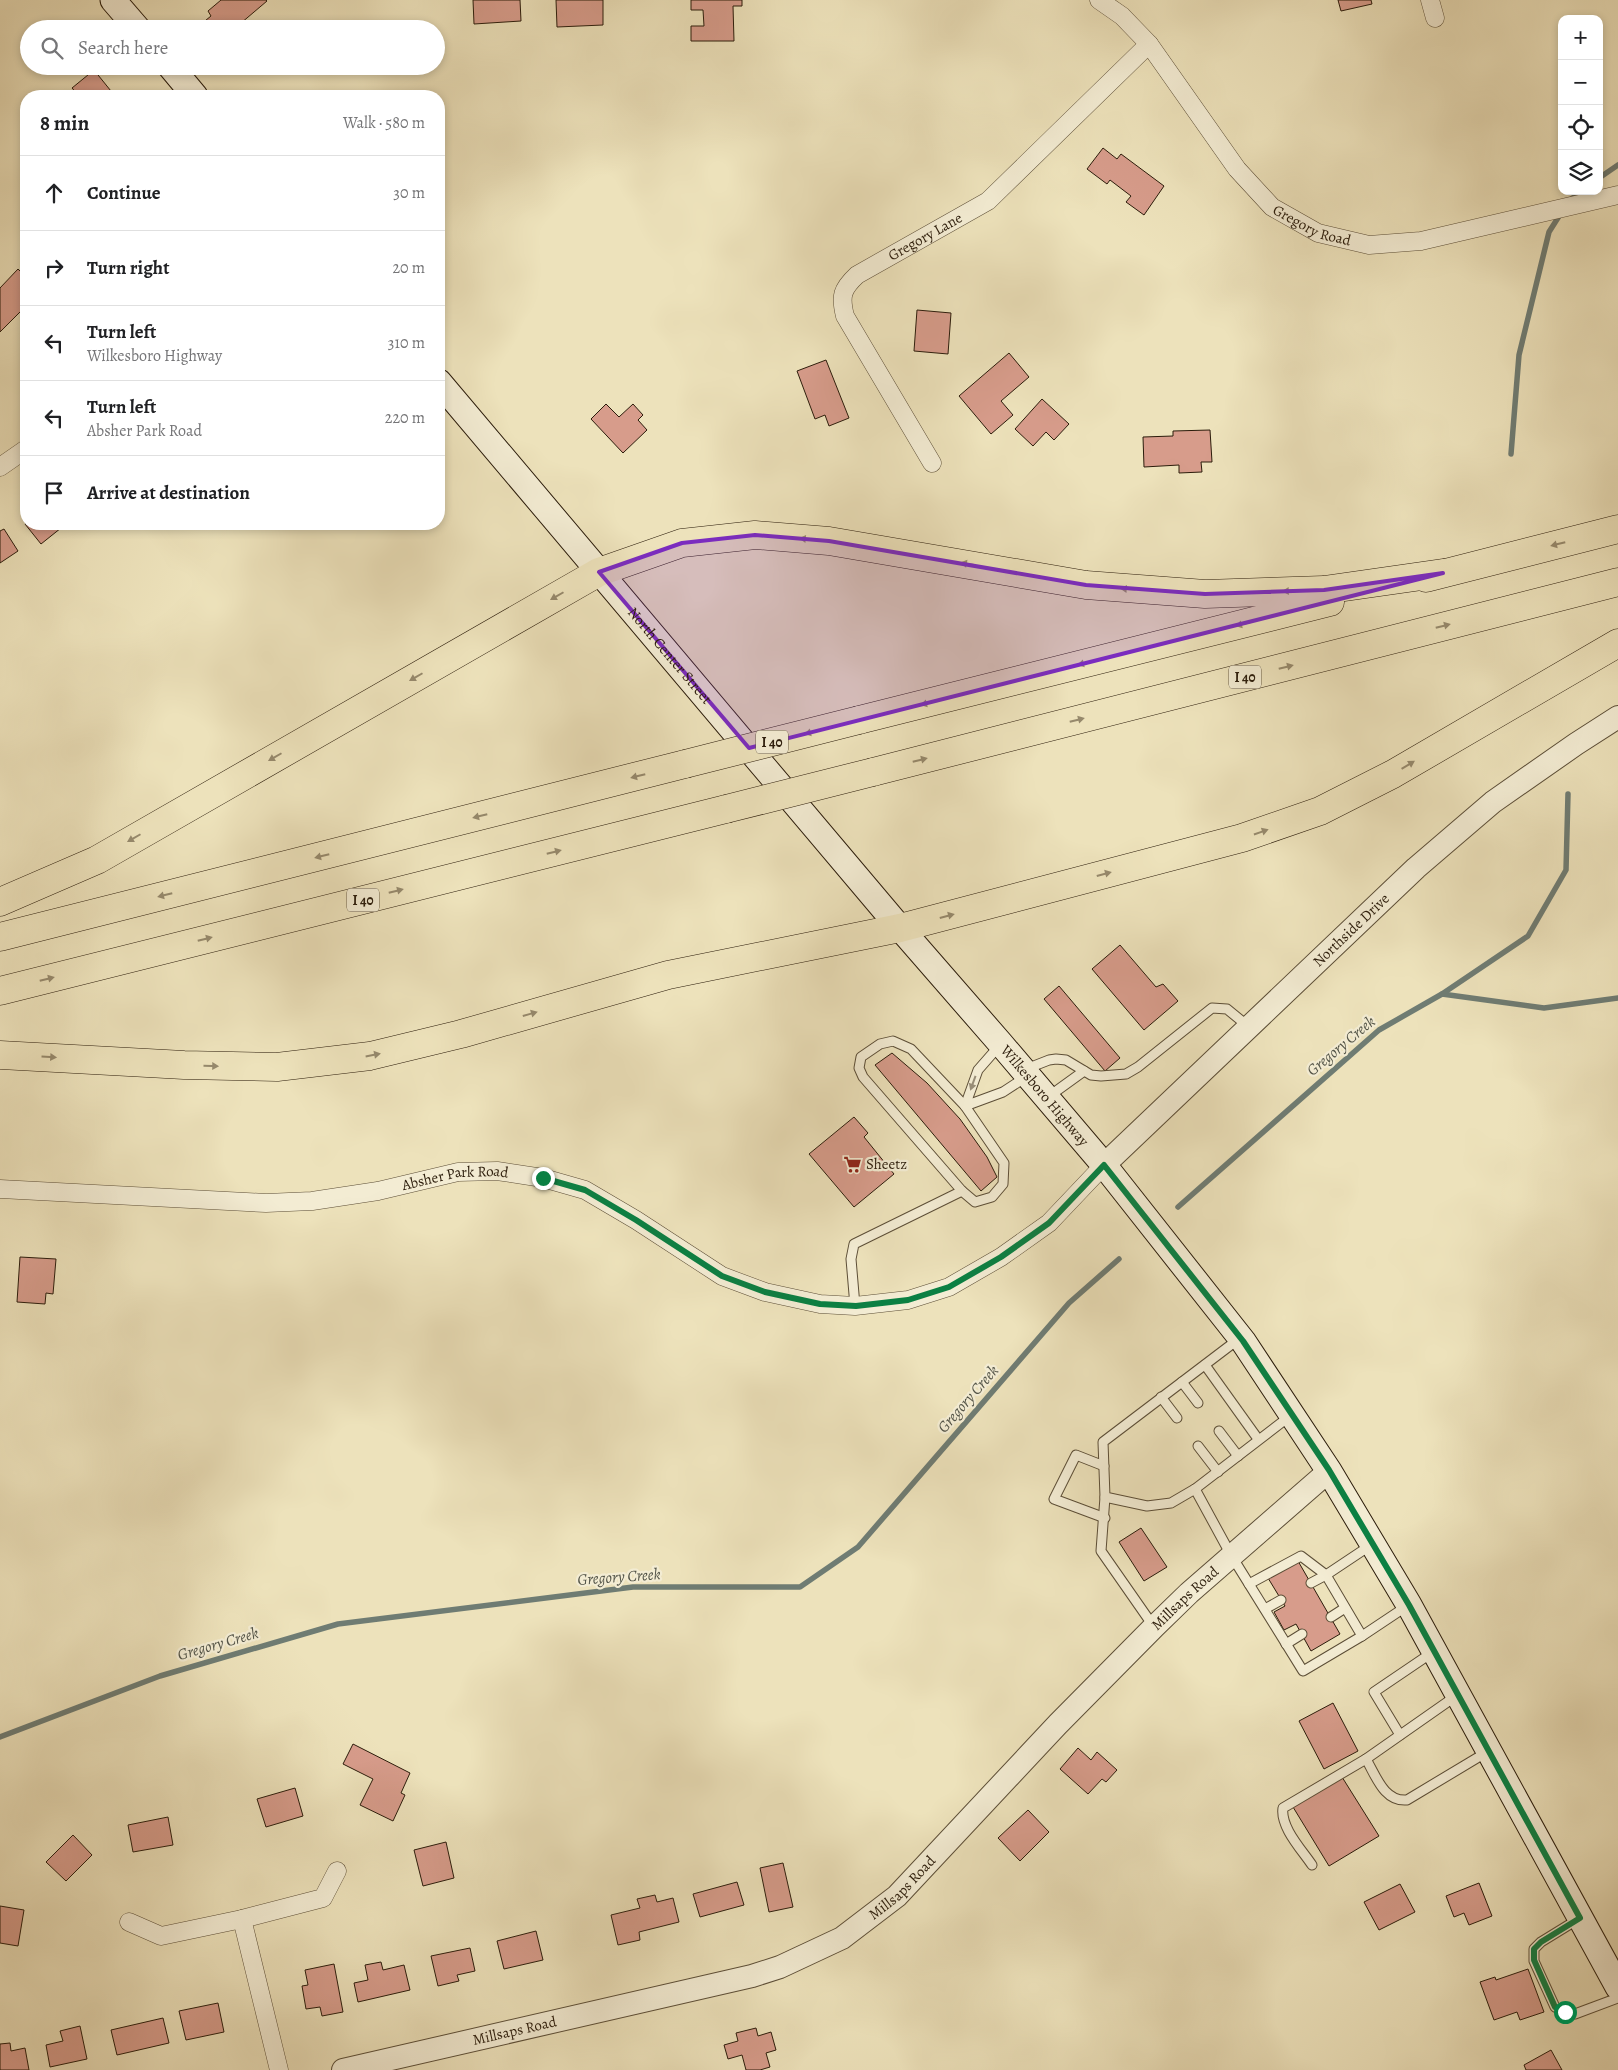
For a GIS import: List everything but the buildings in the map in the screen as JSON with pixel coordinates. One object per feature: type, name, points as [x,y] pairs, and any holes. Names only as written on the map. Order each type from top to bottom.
[{"type":"highway","name":"I 40","points":[[0,937],[1618,529]]},
{"type":"highway","points":[[0,902],[97,860],[599,572],[682,543],[755,535],[829,541],[1086,585],[1205,594],[1324,590],[1443,573]]},
{"type":"highway","name":"I 40","points":[[0,991],[873,772],[1618,582]]},
{"type":"highway","points":[[0,1055],[184,1065],[277,1067],[370,1056],[461,1034],[668,975],[900,928],[1242,838],[1320,811],[1393,774],[1618,643]]},
{"type":"main road","points":[[113,0],[130,20]]},
{"type":"main road","points":[[178,75],[190,90]]},
{"type":"main road","name":"North Center Street","points":[[445,389],[900,928]]},
{"type":"main road","name":"Wilkesboro Highway","points":[[900,928],[1104,1165],[1240,1338],[1329,1470],[1409,1605],[1618,1987]]},
{"type":"street","name":"Gregory Road","points":[[1099,0],[1122,16],[1149,44],[1237,169],[1272,207],[1318,233],[1369,245],[1421,241],[1618,195]]},
{"type":"street","points":[[1430,0],[1436,18]]},
{"type":"street","name":"Gregory Lane","points":[[932,463],[845,316],[841,301],[845,286],[857,275],[988,201],[1149,44]]},
{"type":"street","points":[[0,468],[20,454]]},
{"type":"street","name":"Northside Drive","points":[[1104,1165],[1416,868],[1493,802],[1618,717]]},
{"type":"street","name":"Absher Park Road","points":[[0,1189],[266,1204],[312,1201],[378,1191],[458,1172],[498,1171],[543,1178],[585,1190],[636,1220],[722,1276],[765,1292],[820,1304],[856,1306],[908,1300],[949,1287],[992,1262],[1049,1223],[1104,1165]]},
{"type":"street","name":"Millsaps Road","points":[[343,2070],[752,1976],[780,1967],[842,1938],[897,1896],[1058,1724],[1189,1592],[1329,1470]]},
{"type":"street","points":[[130,1922],[161,1936],[242,1919],[323,1898],[337,1870]]},
{"type":"street","points":[[242,1919],[279,2070]]},
{"type":"lane","points":[[964,1106],[1003,1092],[1025,1073],[1049,1060],[1066,1060],[1091,1075],[1126,1074],[1138,1067],[1212,1008],[1227,1009],[1249,1027]]},
{"type":"lane","points":[[893,1041],[911,1049],[964,1106],[1004,1163],[1003,1184],[992,1197],[975,1202],[962,1191],[863,1077],[859,1068],[861,1058],[880,1044],[893,1041]]},
{"type":"lane","points":[[964,1106],[978,1070],[1001,1044]]},
{"type":"lane","points":[[1046,1098],[1084,1071]]},
{"type":"lane","points":[[856,1306],[852,1260],[854,1244],[962,1191]]},
{"type":"lane","points":[[1154,1627],[1101,1551],[1105,1518],[1104,1442],[1240,1338]]},
{"type":"lane","points":[[1204,1366],[1258,1439]]},
{"type":"lane","points":[[1182,1382],[1198,1403]]},
{"type":"lane","points":[[1161,1397],[1177,1418]]},
{"type":"lane","points":[[1105,1497],[1147,1506],[1171,1503],[1195,1489],[1258,1439],[1292,1415]]},
{"type":"lane","points":[[1219,1431],[1238,1456]]},
{"type":"lane","points":[[1198,1446],[1218,1472]]},
{"type":"lane","points":[[1104,1466],[1076,1455],[1054,1499],[1105,1518]]},
{"type":"lane","points":[[1195,1489],[1232,1556],[1303,1671],[1409,1605]]},
{"type":"lane","points":[[1311,1583],[1373,1544]]},
{"type":"lane","points":[[1249,1584],[1301,1556],[1326,1575],[1362,1636]]},
{"type":"lane","points":[[1265,1610],[1281,1600]]},
{"type":"lane","points":[[1330,1617],[1345,1608]]},
{"type":"lane","points":[[1286,1644],[1302,1634]]},
{"type":"lane","points":[[1400,1735],[1374,1692],[1434,1651]]},
{"type":"lane","points":[[1312,1864],[1289,1831],[1282,1814],[1283,1808],[1366,1759],[1458,1694]]},
{"type":"lane","points":[[1366,1759],[1389,1797],[1398,1801],[1407,1800],[1490,1750]]},
{"type":"lane","points":[[1580,1918],[1541,1942],[1534,1949],[1534,1960],[1555,2007],[1575,2014],[1618,1998]]},
{"type":"highlighted area","points":[[755,535],[829,541],[1086,585],[1205,594],[1324,590],[1443,573],[749,748],[599,572],[682,543]]},
{"type":"waterway","points":[[1603,175],[1618,165]]},
{"type":"waterway","points":[[1569,201],[1576,195]]},
{"type":"waterway","points":[[1511,454],[1519,355],[1549,232],[1561,213]]},
{"type":"waterway","points":[[1442,994],[1528,936],[1566,870],[1568,794]]},
{"type":"waterway","name":"Gregory Creek","points":[[1178,1207],[1379,1030],[1442,994],[1544,1008],[1618,998]]},
{"type":"waterway","name":"Gregory Creek","points":[[0,1737],[160,1676],[338,1624],[633,1587],[800,1587],[858,1547],[1069,1303],[1119,1259]]},
{"type":"place","name":"Sheetz","points":[[852,1164]]},
{"type":"route","points":[[543,1178],[585,1190],[636,1220],[722,1276],[765,1292],[820,1304],[856,1306],[908,1300],[949,1287],[1001,1257],[1049,1223],[1104,1165],[1243,1341],[1329,1470],[1409,1605],[1490,1750],[1580,1918],[1541,1942],[1534,1949],[1534,1960],[1555,2007],[1565,2012]]}]
